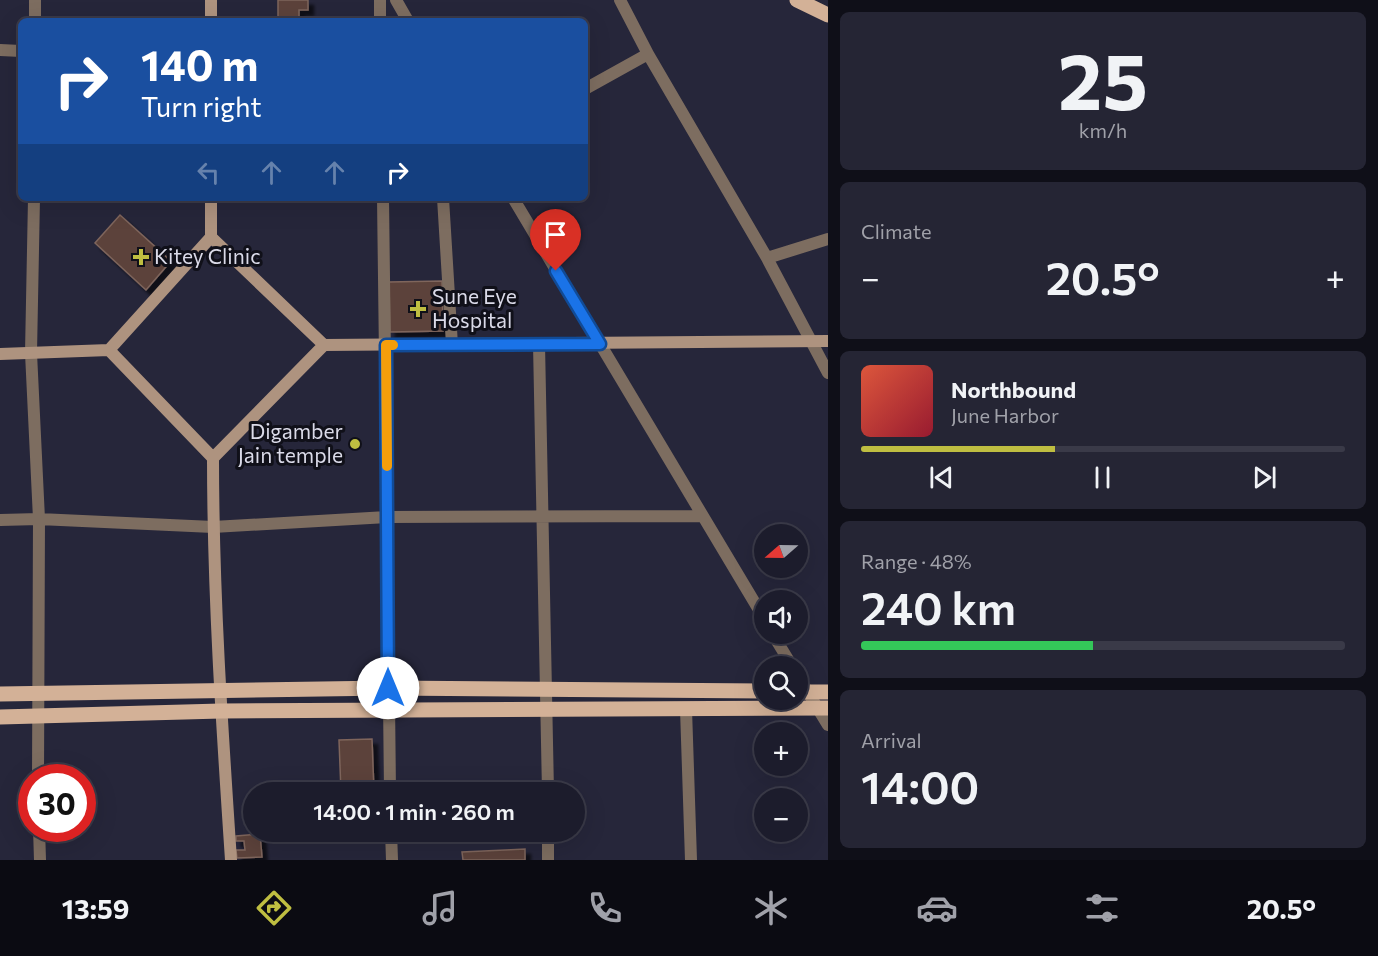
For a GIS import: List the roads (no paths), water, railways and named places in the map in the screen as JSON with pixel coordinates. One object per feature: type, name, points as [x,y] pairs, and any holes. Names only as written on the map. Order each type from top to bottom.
[{"type":"main road","points":[[797,0],[828,15]]},
{"type":"main road","points":[[0,694],[388,688],[754,691]]},
{"type":"main road","points":[[808,692],[828,692]]},
{"type":"main road","points":[[0,717],[220,711],[822,708]]},
{"type":"street","points":[[35,0],[35,18]]},
{"type":"street","points":[[211,0],[211,18]]},
{"type":"street","points":[[380,0],[380,18]]},
{"type":"street","points":[[396,0],[406,18]]},
{"type":"street","points":[[620,0],[648,54],[767,258],[828,373]]},
{"type":"street","points":[[0,50],[18,51]]},
{"type":"street","points":[[588,87],[648,54]]},
{"type":"street","points":[[34,201],[32,353],[39,519],[36,694],[38,764]]},
{"type":"street","points":[[0,354],[109,350],[211,237],[212,201]]},
{"type":"street","points":[[383,201],[390,782]]},
{"type":"street","points":[[443,201],[452,345]]},
{"type":"street","points":[[515,201],[754,602]]},
{"type":"street","points":[[211,237],[324,345],[828,341]]},
{"type":"street","points":[[767,258],[828,239]]},
{"type":"street","points":[[539,344],[548,782]]},
{"type":"street","points":[[213,458],[324,345]]},
{"type":"street","points":[[109,350],[213,458],[213,527],[220,711],[231,860]]},
{"type":"street","points":[[0,520],[39,519],[213,527],[387,517],[703,516]]},
{"type":"street","points":[[808,696],[822,708],[828,725]]},
{"type":"street","points":[[686,709],[690,860]]},
{"type":"street","points":[[39,842],[40,860]]},
{"type":"street","points":[[391,842],[392,860]]},
{"type":"street","points":[[548,842],[548,860]]},
{"type":"place","name":"Kitey Clinic","points":[[141,257]]},
{"type":"place","name":"Sune Eye Hospital","points":[[418,309]]},
{"type":"place","name":"Digamber Jain temple","points":[[355,444]]}]
